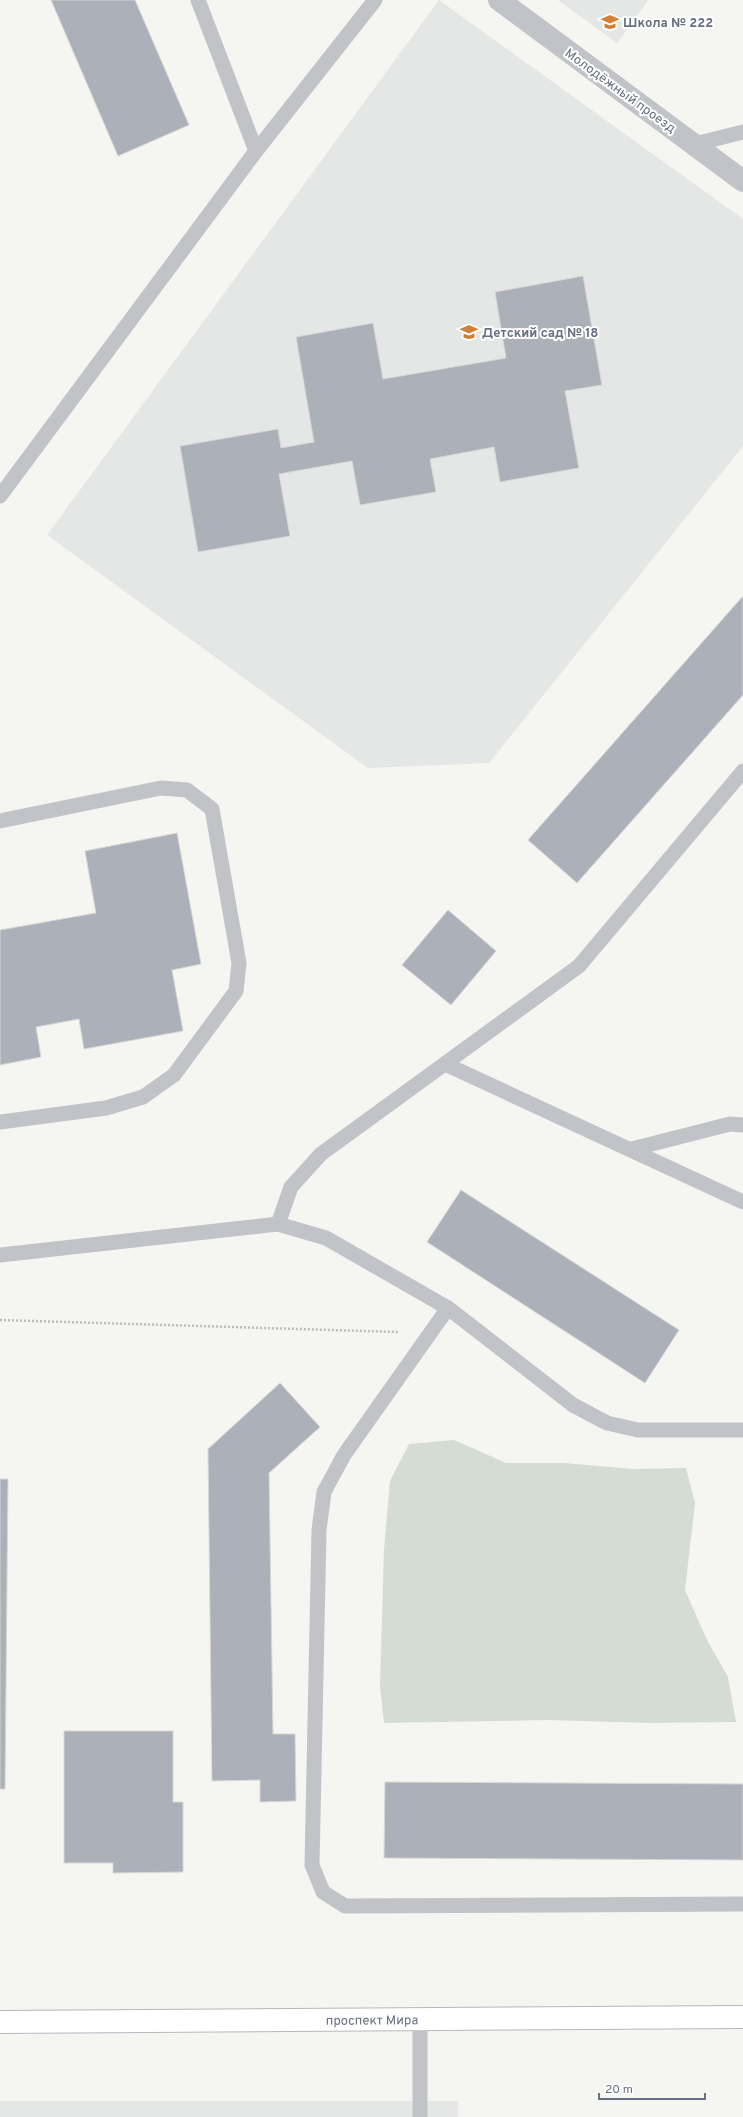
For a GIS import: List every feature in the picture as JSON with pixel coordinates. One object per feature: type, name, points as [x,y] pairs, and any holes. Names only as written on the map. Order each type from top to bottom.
[{"type":"main road","name":"проспект Мира","points":[[0,2022],[743,2017]]},
{"type":"street","name":"Молодёжный проезд","points":[[499,0],[743,181]]},
{"type":"lane","points":[[198,0],[256,151]]},
{"type":"lane","points":[[0,496],[256,151],[375,0]]},
{"type":"lane","points":[[695,144],[743,132]]},
{"type":"lane","points":[[278,1224],[291,1187],[320,1154],[579,966],[743,771]]},
{"type":"lane","points":[[0,821],[161,788],[187,790],[212,809],[239,963],[236,991],[174,1075],[143,1097],[106,1108],[0,1122]]},
{"type":"lane","points":[[445,1064],[632,1149],[743,1202]]},
{"type":"lane","points":[[632,1149],[730,1124],[743,1125]]},
{"type":"lane","points":[[0,1255],[278,1224],[326,1238],[448,1308],[573,1405],[607,1423],[638,1430],[743,1430]]},
{"type":"lane","points":[[448,1308],[344,1455],[324,1492],[318,1530],[312,1865],[323,1892],[345,1906],[743,1904]]},
{"type":"lane","points":[[420,2019],[420,2117]]},
{"type":"path","points":[[0,1320],[430,1333]]},
{"type":"shaded area","name":"Детский сад № 18","points":[[439,0],[743,219],[743,446],[489,763],[368,768],[47,535]]},
{"type":"shaded area","name":"Школа № 222","points":[[558,0],[648,0],[617,43]]},
{"type":"shaded area","points":[[454,1440],[506,1463],[563,1463],[634,1469],[686,1468],[695,1503],[685,1590],[707,1640],[728,1677],[736,1722],[649,1723],[548,1720],[384,1723],[380,1686],[384,1550],[390,1481],[409,1444]]},
{"type":"shaded area","points":[[0,2101],[458,2101],[458,2117],[0,2117]]},
{"type":"building","points":[[51,0],[135,0],[189,125],[118,156]]},
{"type":"building","points":[[583,276],[602,385],[565,391],[579,468],[500,482],[494,447],[430,459],[436,492],[360,505],[352,461],[279,474],[290,536],[198,552],[180,446],[278,429],[281,448],[314,442],[296,337],[373,323],[383,379],[506,358],[495,292]]},
{"type":"building","points":[[743,596],[743,695],[577,883],[528,840]]},
{"type":"building","points":[[177,833],[201,964],[172,970],[183,1031],[84,1049],[79,1019],[36,1027],[41,1057],[0,1065],[0,930],[96,913],[85,851]]},
{"type":"building","points":[[448,910],[496,951],[451,1005],[402,965]]},
{"type":"building","points":[[461,1190],[679,1330],[645,1383],[427,1242]]},
{"type":"building","points":[[280,1383],[320,1427],[269,1473],[273,1734],[295,1734],[296,1801],[260,1802],[260,1780],[212,1781],[208,1449]]},
{"type":"building","points":[[0,1479],[8,1479],[5,1789],[0,1789]]},
{"type":"building","points":[[64,1731],[173,1731],[173,1802],[183,1802],[183,1872],[113,1873],[113,1863],[64,1863]]},
{"type":"building","points":[[385,1782],[743,1784],[743,1860],[384,1858]]},
{"type":"place","name":"Школа № 222","points":[[610,22]]},
{"type":"place","name":"Детский сад № 18","points":[[469,332]]}]
